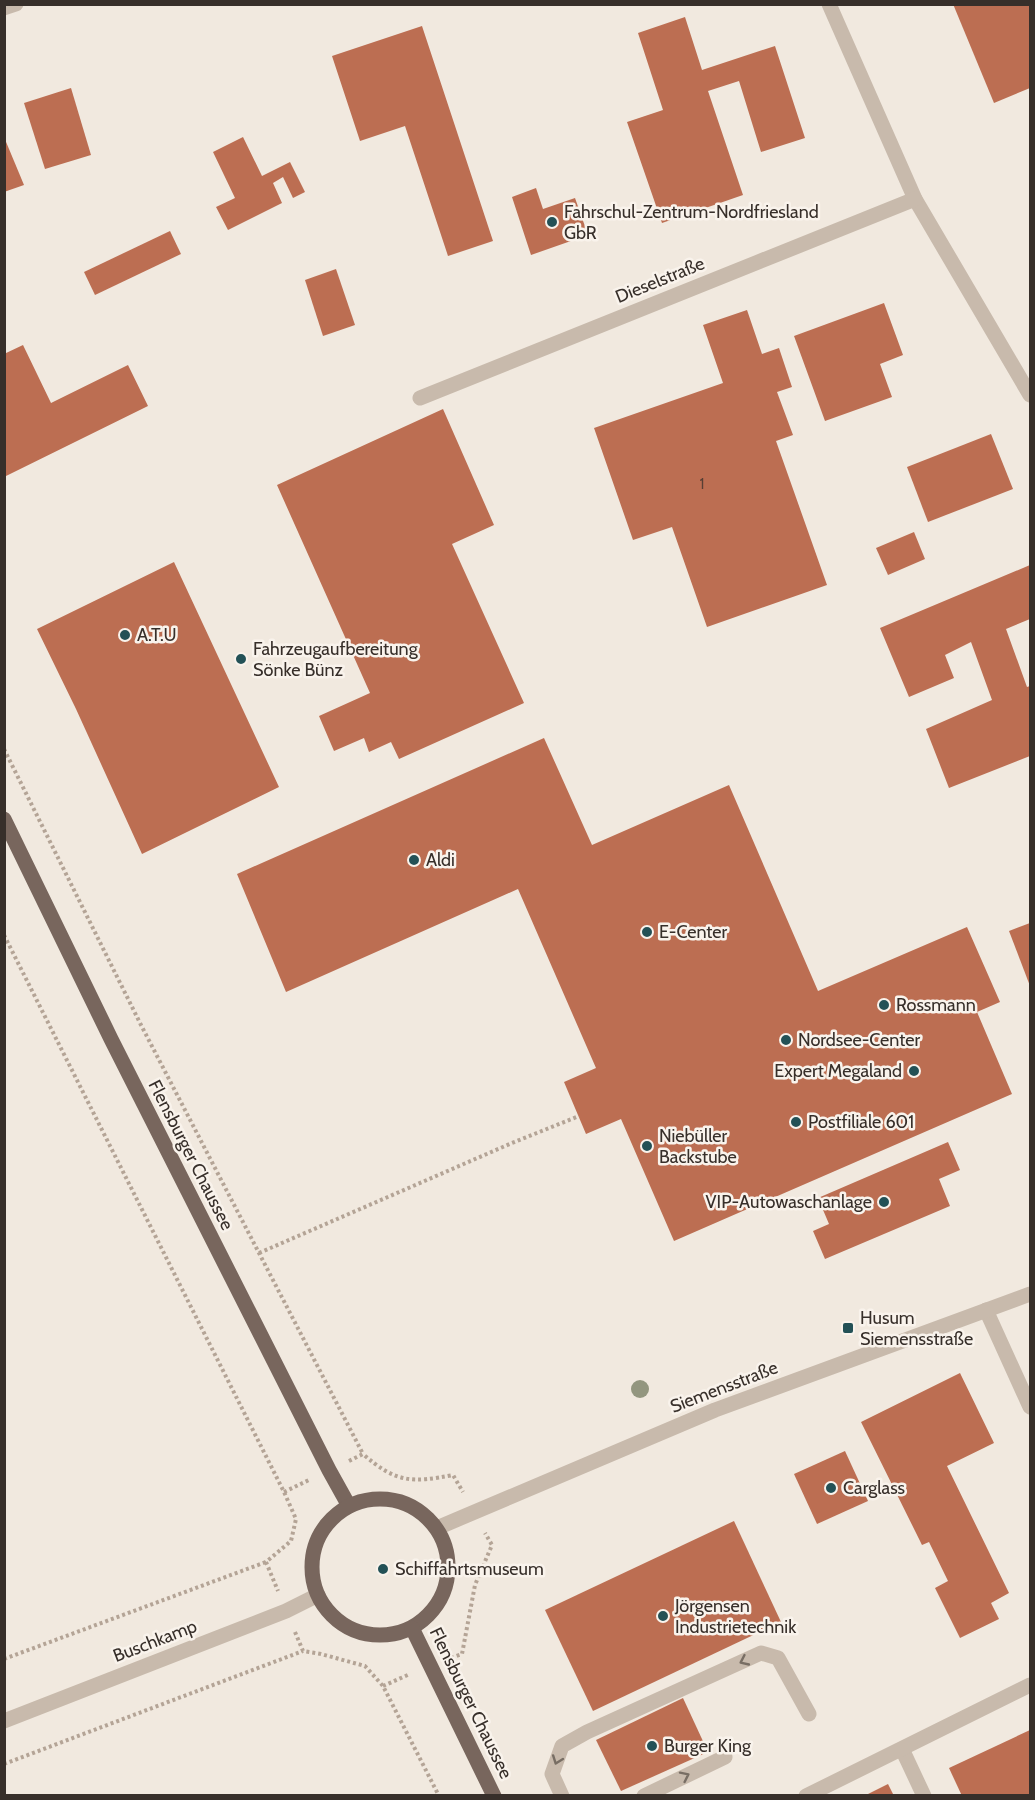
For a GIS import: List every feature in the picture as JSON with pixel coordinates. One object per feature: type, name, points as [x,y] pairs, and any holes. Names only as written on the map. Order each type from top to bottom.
[{"type":"main road","name":"Flensburger Chaussee","points":[[4,819],[116,1050],[349,1506]]},
{"type":"main road","points":[[386,1498],[402,1502],[426,1515],[437,1528],[445,1542],[449,1565],[447,1585],[430,1614],[412,1628],[397,1634],[381,1636],[365,1634],[347,1627],[328,1612],[318,1595],[313,1580],[312,1563],[321,1533],[333,1518],[349,1506],[371,1499],[386,1498]]},
{"type":"main road","name":"Flensburger Chaussee","points":[[412,1628],[494,1796]]},
{"type":"street","points":[[4,8],[16,4]]},
{"type":"street","points":[[829,4],[915,199],[1030,395]]},
{"type":"street","name":"Dieselstraße","points":[[420,398],[915,199]]},
{"type":"street","name":"Siemensstraße","points":[[437,1528],[715,1410],[1030,1294]]},
{"type":"street","points":[[986,1310],[1030,1407]]},
{"type":"street","name":"Buschkamp","points":[[4,1721],[286,1611],[318,1595]]},
{"type":"street","points":[[562,1796],[552,1774],[562,1746],[587,1732],[761,1653],[778,1658],[809,1714]]},
{"type":"street","points":[[806,1796],[1030,1685]]},
{"type":"street","points":[[902,1749],[924,1796]]},
{"type":"street","points":[[644,1796],[725,1756]]},
{"type":"path","points":[[4,749],[141,1025],[363,1454]]},
{"type":"path","points":[[4,934],[296,1519],[291,1541],[266,1562],[4,1659]]},
{"type":"path","points":[[259,1253],[579,1116]]},
{"type":"path","points":[[266,1562],[303,1652]]},
{"type":"path","points":[[4,1764],[303,1652],[321,1654],[365,1666],[383,1686],[438,1796]]},
{"type":"building","points":[[953,4],[1030,4],[1030,88],[994,103]]},
{"type":"building","points":[[685,17],[702,70],[775,46],[805,138],[761,152],[739,81],[708,91],[743,195],[662,223],[627,122],[663,110],[638,33]]},
{"type":"building","points":[[422,26],[493,241],[448,256],[405,126],[360,141],[332,56]]},
{"type":"building","points":[[71,88],[91,155],[45,169],[24,103]]},
{"type":"building","points":[[4,137],[24,185],[4,192]]},
{"type":"building","points":[[243,137],[262,176],[290,162],[305,192],[293,198],[283,177],[273,183],[282,203],[228,230],[216,207],[235,198],[213,152]]},
{"type":"building","name":"Fahrschul-Zentrum-Nordfriesland GbR","points":[[536,188],[543,209],[575,198],[588,235],[531,255],[512,197]]},
{"type":"building","points":[[170,231],[181,254],[95,295],[84,272]]},
{"type":"building","points":[[336,269],[355,325],[323,336],[305,280]]},
{"type":"building","points":[[884,303],[903,355],[880,364],[892,397],[825,421],[794,336]]},
{"type":"building","points":[[747,310],[762,354],[779,348],[792,387],[777,392],[793,435],[776,441],[827,585],[707,627],[672,527],[633,540],[594,428],[723,383],[703,325]]},
{"type":"building","points":[[23,345],[51,403],[128,365],[148,406],[4,477],[4,354]]},
{"type":"building","points":[[443,409],[494,525],[452,544],[524,703],[399,759],[391,742],[369,752],[364,738],[334,751],[319,716],[370,693],[277,485]]},
{"type":"building","points":[[991,434],[1013,489],[928,522],[907,467]]},
{"type":"building","points":[[914,532],[925,559],[888,575],[876,548]]},
{"type":"building","points":[[174,562],[279,787],[142,854],[37,629]]},
{"type":"building","points":[[1030,565],[1030,619],[1006,629],[1027,687],[1030,686],[1030,756],[949,788],[926,729],[992,700],[971,642],[945,655],[954,678],[909,697],[880,628]]},
{"type":"building","name":"Nordsee-Center","points":[[544,738],[592,845],[729,785],[818,991],[967,927],[1000,1002],[977,1012],[1012,1094],[674,1241],[621,1119],[586,1134],[564,1082],[596,1068],[518,889],[286,992],[237,874]]},
{"type":"building","points":[[1030,923],[1030,986],[1009,931]]},
{"type":"building","name":"VIP-Autowaschanlage","points":[[948,1142],[960,1170],[939,1179],[950,1206],[825,1259],[813,1231],[829,1224],[818,1198]]},
{"type":"building","points":[[960,1373],[994,1443],[947,1466],[1009,1593],[991,1603],[999,1619],[960,1638],[935,1588],[948,1581],[929,1542],[922,1545],[861,1422]]},
{"type":"building","name":"Carglass","points":[[845,1451],[868,1501],[817,1524],[794,1474]]},
{"type":"building","name":"Jörgensen Industrietechnik","points":[[734,1521],[781,1622],[593,1711],[545,1610]]},
{"type":"building","name":"Burger King","points":[[683,1698],[708,1752],[621,1791],[596,1740]]},
{"type":"building","points":[[1030,1730],[1030,1796],[962,1796],[949,1768]]},
{"type":"building","points":[[888,1784],[894,1796],[864,1796]]},
{"type":"place","name":"Fahrschul-Zentrum-Nordfriesland GbR","points":[[552,222]]},
{"type":"place","name":"A.T.U","points":[[125,635]]},
{"type":"place","name":"Fahrzeugaufbereitung Sönke Bünz","points":[[241,659]]},
{"type":"place","name":"Aldi","points":[[414,860]]},
{"type":"place","name":"E-Center","points":[[647,932]]},
{"type":"place","name":"Rossmann","points":[[884,1005]]},
{"type":"place","name":"Nordsee-Center","points":[[786,1040]]},
{"type":"place","name":"Expert Megaland","points":[[914,1071]]},
{"type":"place","name":"Postfiliale 601","points":[[796,1122]]},
{"type":"place","name":"Niebüller Backstube","points":[[647,1146]]},
{"type":"place","name":"VIP-Autowaschanlage","points":[[884,1202]]},
{"type":"place","name":"Husum Siemensstraße","points":[[848,1328]]},
{"type":"place","name":"Carglass","points":[[831,1488]]},
{"type":"place","name":"Schiffahrtsmuseum","points":[[383,1569]]},
{"type":"place","name":"Jörgensen Industrietechnik","points":[[663,1616]]},
{"type":"place","name":"Burger King","points":[[652,1746]]}]
